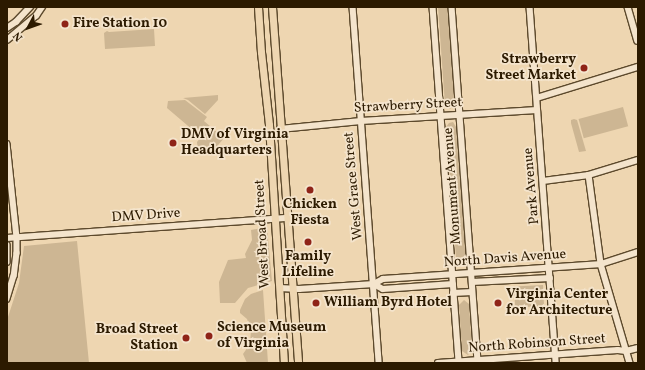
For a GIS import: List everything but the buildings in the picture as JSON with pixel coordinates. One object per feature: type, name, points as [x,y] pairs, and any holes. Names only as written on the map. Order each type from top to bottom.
[{"type":"main road","name":"West Broad Street","points":[[258,7],[276,219],[284,363]]},
{"type":"main road","name":"West Broad Street","points":[[272,7],[298,363]]},
{"type":"street","points":[[7,28],[16,22],[30,7]]},
{"type":"street","points":[[7,40],[36,16],[42,7]]},
{"type":"street","name":"West Grace Street","points":[[354,7],[379,363]]},
{"type":"street","name":"Monument Avenue","points":[[433,7],[458,362]]},
{"type":"street","name":"Monument Avenue","points":[[452,7],[477,362]]},
{"type":"street","name":"Park Avenue","points":[[530,7],[556,363]]},
{"type":"street","points":[[628,7],[638,41]]},
{"type":"street","points":[[537,98],[638,67]]},
{"type":"street","name":"Strawberry Street","points":[[280,129],[361,121],[538,110]]},
{"type":"street","points":[[7,144],[17,237],[16,265],[7,299]]},
{"type":"street","points":[[543,181],[589,175],[638,160]]},
{"type":"street","points":[[589,175],[601,264],[630,363]]},
{"type":"street","name":"DMV Drive","points":[[7,238],[288,218]]},
{"type":"street","points":[[7,245],[7,262]]},
{"type":"street","name":"North Davis Avenue","points":[[280,288],[374,284],[383,279],[550,269],[601,264],[638,252]]},
{"type":"street","name":"North Davis Avenue","points":[[472,282],[550,278]]},
{"type":"street","name":"North Davis Avenue","points":[[374,284],[383,289],[453,284]]},
{"type":"street","points":[[454,293],[472,292]]},
{"type":"street","name":"North Robinson Street","points":[[438,363],[477,362],[556,354],[618,350],[626,351],[638,348]]},
{"type":"shaded area","points":[[438,7],[448,7],[455,104],[450,109],[445,105]]},
{"type":"shaded area","points":[[154,29],[155,46],[105,49],[104,33],[107,31]]},
{"type":"shaded area","points":[[218,95],[218,100],[205,114],[188,100],[183,98]]},
{"type":"shaded area","points":[[185,100],[207,117],[204,121],[218,133],[221,130],[225,133],[225,137],[212,152],[203,145],[198,151],[197,142],[201,137],[167,108],[168,101]]},
{"type":"shaded area","points":[[623,107],[628,126],[584,138],[579,119]]},
{"type":"shaded area","points":[[571,120],[577,120],[586,151],[579,152],[571,123]]},
{"type":"shaded area","points":[[453,122],[456,127],[466,257],[461,261],[456,257],[446,127],[449,123]]},
{"type":"shaded area","points":[[267,227],[272,281],[248,288],[235,303],[220,303],[219,282],[228,260],[246,258],[245,254],[252,240],[251,230]]},
{"type":"shaded area","points":[[77,241],[89,363],[7,363],[7,320],[19,283],[24,246]]},
{"type":"shaded area","points":[[543,285],[544,306],[515,307],[514,287]]},
{"type":"shaded area","points":[[263,290],[268,363],[247,363],[243,354],[250,344],[251,330],[247,319],[240,313],[240,310],[245,299],[251,294]]},
{"type":"shaded area","points":[[464,300],[469,304],[472,350],[468,355],[462,351],[459,305]]},
{"type":"place","name":"Fire Station 10","points":[[65,24]]},
{"type":"place","name":"Strawberry Street Market","points":[[584,68]]},
{"type":"place","name":"DMV of Virginia Headquarters","points":[[173,143]]},
{"type":"place","name":"Chicken Fiesta","points":[[310,190]]},
{"type":"place","name":"Family Lifeline","points":[[308,242]]},
{"type":"place","name":"William Byrd Hotel","points":[[316,303]]},
{"type":"place","name":"Virginia Center for Architecture","points":[[498,303]]},
{"type":"place","name":"Science Museum of Virginia","points":[[209,336]]},
{"type":"place","name":"Broad Street Station","points":[[186,338]]}]
